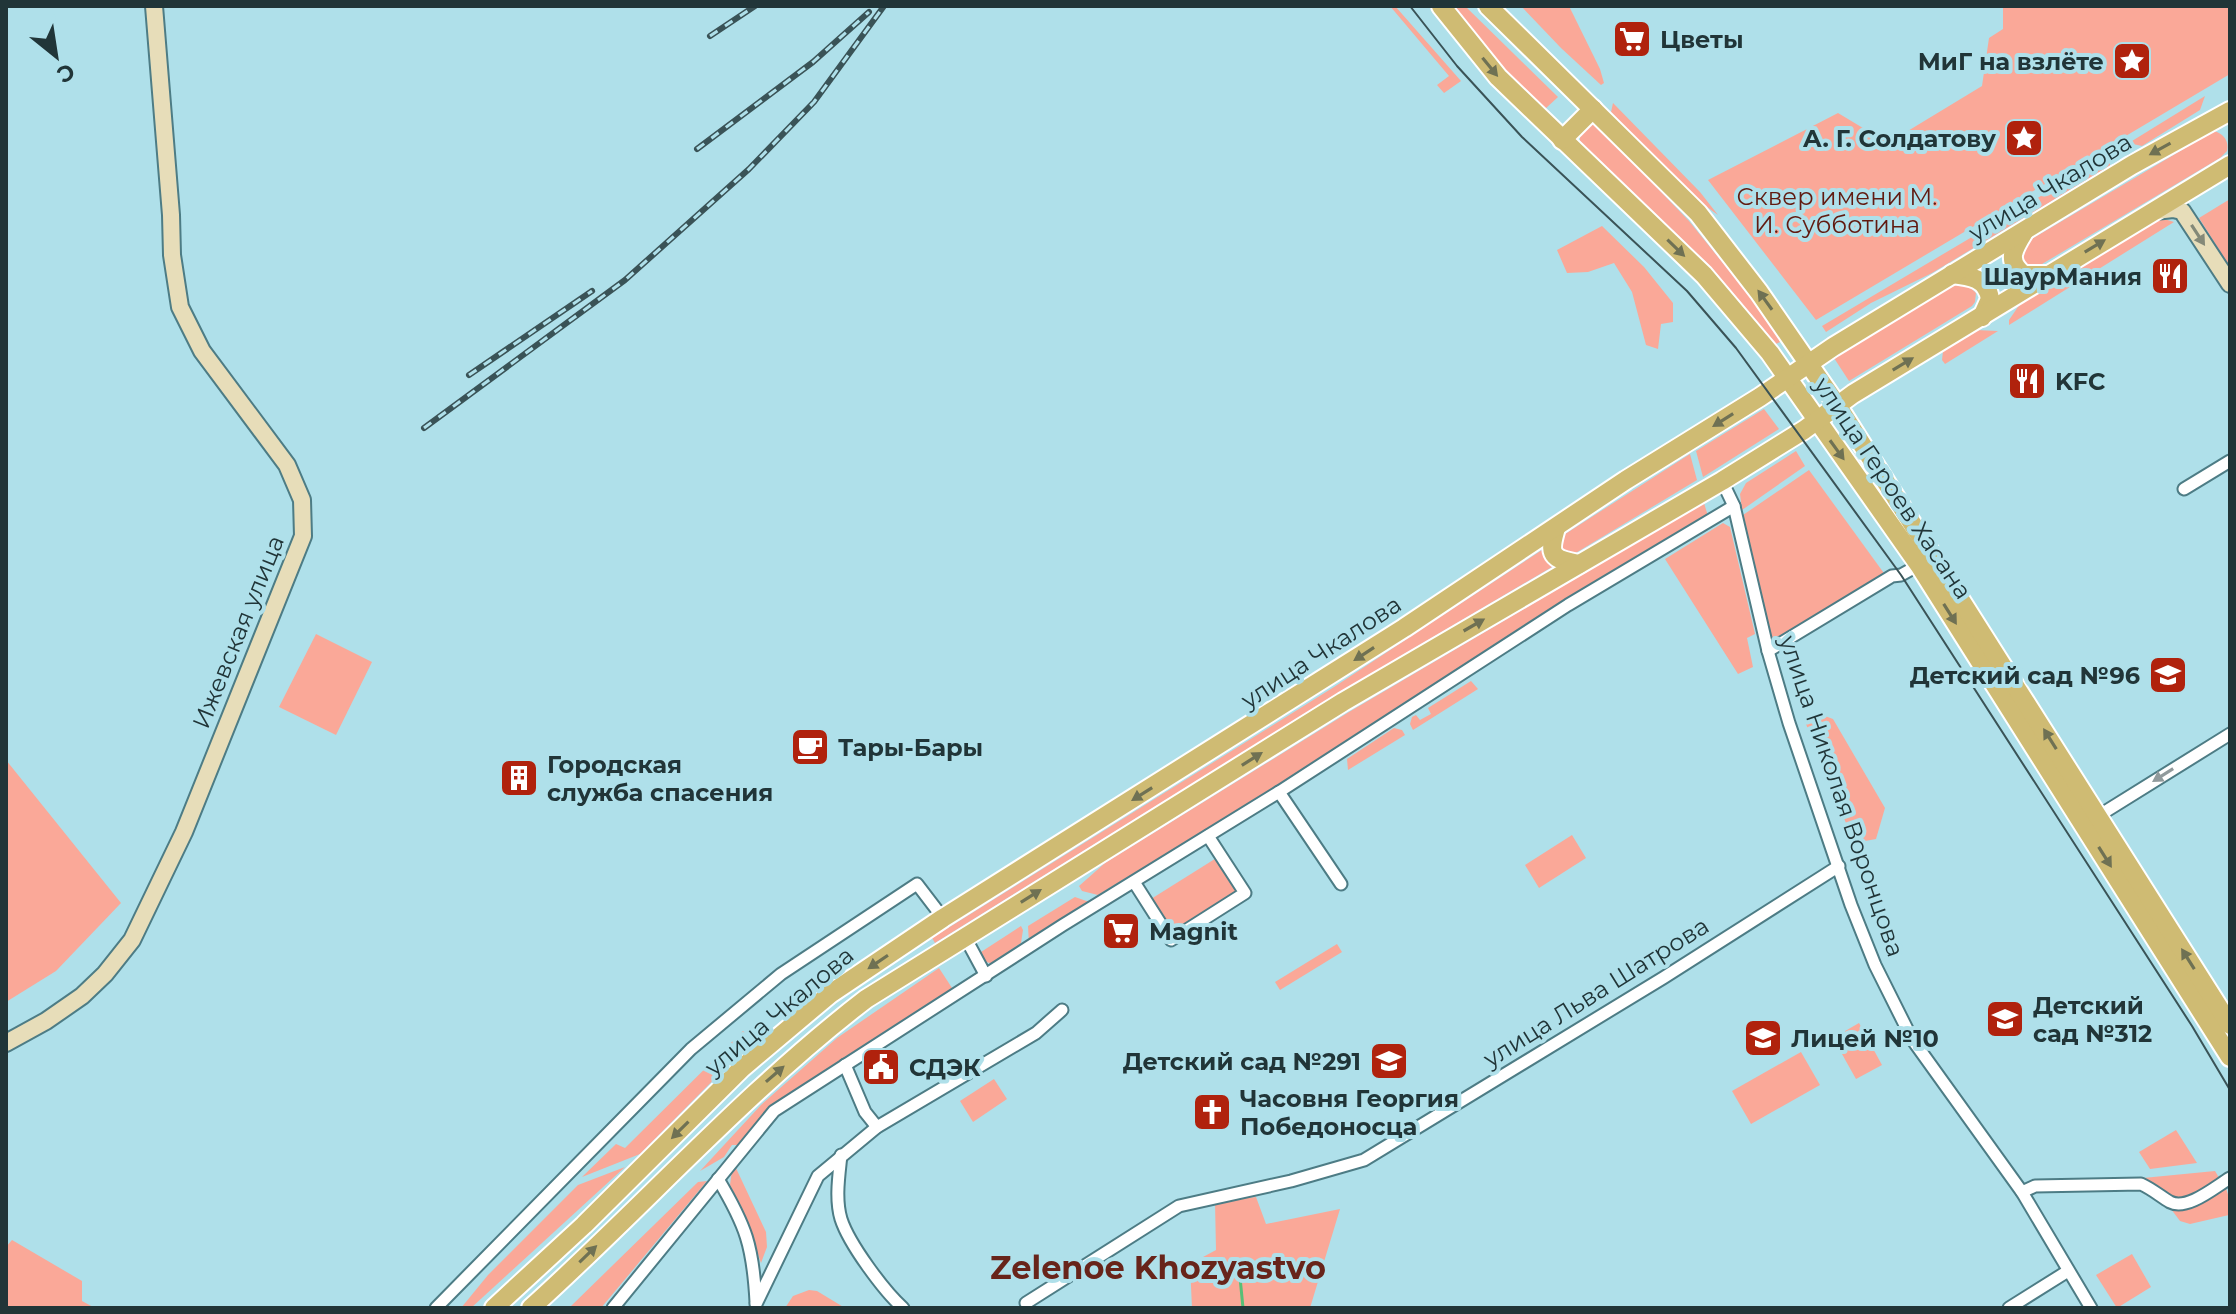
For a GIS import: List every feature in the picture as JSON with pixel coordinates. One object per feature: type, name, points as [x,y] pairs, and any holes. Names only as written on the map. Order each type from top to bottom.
[{"type":"main road","name":"улица Героев Хасана","points":[[1441,6],[1498,77],[1704,275],[1737,312],[1788,378],[1919,565],[2230,1025]]},
{"type":"main road","name":"улица Героев Хасана","points":[[1488,6],[1698,213],[1810,364],[2092,820],[2230,1057]]},
{"type":"main road","points":[[1562,140],[1593,109]]},
{"type":"main road","name":"улица Чкалова","points":[[494,1308],[584,1225],[742,1068],[830,994],[943,918],[1341,669],[1626,480],[1952,274],[2132,165],[2230,112]]},
{"type":"main road","name":"улица Чкалова","points":[[531,1308],[766,1083],[866,999],[1343,702],[1722,481],[1804,430],[1837,405],[2230,165]]},
{"type":"main road","points":[[2025,229],[2011,252],[2013,262],[2024,275],[2048,275]]},
{"type":"main road","points":[[1952,274],[1974,277],[1986,287],[1990,299],[1982,317]]},
{"type":"main road","points":[[1556,528],[1551,545],[1553,555],[1560,561],[1579,564]]},
{"type":"street","name":"Ижевская улица","points":[[6,1043],[82,996],[105,974],[132,940],[184,832],[303,536],[302,500],[287,465],[202,351],[180,307],[172,255],[154,6]]},
{"type":"street","points":[[2153,211],[2182,211],[2230,284]]},
{"type":"street","points":[[2184,489],[2230,461]]},
{"type":"street","name":"улица Николая Воронцова","points":[[1722,481],[1734,506],[1768,651],[1789,723],[1851,905],[1896,1011],[1912,1039],[2022,1192],[2091,1308]]},
{"type":"street","points":[[613,1308],[774,1111],[1568,605],[1734,506]]},
{"type":"street","points":[[1768,651],[1834,609],[1892,576],[1901,575],[1919,565]]},
{"type":"street","points":[[2092,820],[2230,734]]},
{"type":"street","points":[[1279,792],[1341,884]]},
{"type":"street","points":[[1134,882],[1171,940],[1245,893],[1208,836]]},
{"type":"street","name":"улица Льва Шатрова","points":[[1026,1303],[1179,1206],[1291,1181],[1364,1160],[1652,985],[1839,866]]},
{"type":"street","points":[[436,1308],[691,1049],[781,974],[917,884],[943,918]]},
{"type":"street","points":[[965,937],[986,976]]},
{"type":"street","points":[[755,1306],[818,1176],[877,1127],[1036,1033],[1062,1010]]},
{"type":"street","points":[[845,1065],[865,1112],[877,1127]]},
{"type":"street","points":[[841,1155],[838,1186],[841,1219],[886,1293],[903,1308]]},
{"type":"street","points":[[2022,1192],[2035,1186],[2141,1184],[2180,1205],[2230,1178]]},
{"type":"street","points":[[718,1179],[742,1220],[754,1261],[755,1306]]},
{"type":"street","points":[[2009,1308],[2068,1271]]},
{"type":"green space","points":[[1390,6],[1395,6],[1461,81],[1444,93],[1437,85],[1449,76]]},
{"type":"green space","points":[[1450,6],[1465,6],[1558,97],[1544,110],[1512,79]]},
{"type":"green space","points":[[1521,6],[1569,6],[1604,83],[1601,85],[1561,48]]},
{"type":"green space","name":"Сквер имени М. И. Субботина","points":[[2003,6],[2230,6],[2230,74],[1816,320],[1708,180],[1838,113],[1888,143],[1982,86],[1989,38],[2003,29]]},
{"type":"green space","points":[[2205,96],[2200,110],[2142,146],[2133,144],[2132,141]]},
{"type":"green space","points":[[1613,103],[1700,192],[1718,215],[1693,197],[1611,112]]},
{"type":"green space","points":[[1591,125],[1597,125],[1689,221],[1782,341],[1776,344],[1712,268],[1580,141],[1580,135]]},
{"type":"green space","points":[[2214,131],[2223,136],[2227,144],[2227,151],[2220,158],[2037,267],[2022,263],[2020,249],[2023,244]]},
{"type":"green space","points":[[2110,155],[2110,166],[1932,273],[1871,303],[1826,332],[1822,326]]},
{"type":"green space","points":[[2230,199],[2230,267],[2199,218]]},
{"type":"green space","points":[[2161,218],[2174,222],[2009,325],[2022,301]]},
{"type":"green space","points":[[1602,226],[1644,267],[1673,303],[1673,322],[1661,324],[1658,349],[1646,345],[1632,292],[1614,263],[1588,272],[1567,273],[1557,250]]},
{"type":"green space","points":[[1965,282],[1976,293],[1972,306],[1849,381],[1834,358],[1957,283]]},
{"type":"green space","points":[[1975,330],[1998,331],[1945,364],[1943,351]]},
{"type":"green space","points":[[1764,409],[1779,429],[1703,477],[1696,451]]},
{"type":"green space","points":[[1796,451],[1805,466],[1742,510],[1740,494],[1746,483]]},
{"type":"green space","points":[[1690,454],[1697,480],[1574,554],[1569,555],[1561,550],[1559,541],[1562,536]]},
{"type":"green space","points":[[1809,470],[1886,576],[1773,643],[1743,515]]},
{"type":"green space","points":[[1704,503],[1708,516],[1132,880],[1129,876],[1098,895],[1082,891],[1079,886],[1105,863],[1349,712]]},
{"type":"green space","points":[[1723,523],[1730,527],[1755,634],[1747,638],[1753,667],[1738,674],[1665,559]]},
{"type":"green space","points":[[1542,550],[1552,567],[1338,693],[935,943],[932,938],[1334,687]]},
{"type":"green space","points":[[316,634],[372,662],[336,735],[279,707]]},
{"type":"green space","points":[[1471,681],[1478,689],[1413,730],[1410,724],[1412,717],[1416,715],[1420,720],[1431,714],[1428,708]]},
{"type":"green space","points":[[1814,717],[1833,719],[1885,808],[1876,839],[1854,843],[1806,724]]},
{"type":"green space","points":[[1394,728],[1402,730],[1405,735],[1348,770],[1347,759]]},
{"type":"green space","points":[[6,760],[121,903],[56,971],[6,1002]]},
{"type":"green space","points":[[1572,835],[1586,858],[1539,888],[1525,865]]},
{"type":"green space","points":[[1218,857],[1240,893],[1173,935],[1151,899]]},
{"type":"green space","points":[[1075,897],[1095,904],[1029,944],[1028,926]]},
{"type":"green space","points":[[1021,926],[1021,943],[1005,954],[1006,958],[994,964],[986,962],[981,952]]},
{"type":"green space","points":[[1337,944],[1342,952],[1280,990],[1275,982]]},
{"type":"green space","points":[[939,968],[954,991],[782,1099],[738,1145],[732,1145],[724,1157],[700,1171],[761,1105],[837,1038]]},
{"type":"green space","points":[[1859,1023],[1882,1065],[1856,1079],[1833,1038]]},
{"type":"green space","points":[[743,1031],[752,1041],[640,1154],[582,1177],[616,1144],[625,1148]]},
{"type":"green space","points":[[1801,1052],[1820,1085],[1751,1124],[1732,1091]]},
{"type":"green space","points":[[994,1079],[1007,1099],[973,1122],[960,1101]]},
{"type":"green space","points":[[2176,1130],[2197,1163],[2150,1169],[2139,1152]]},
{"type":"green space","points":[[735,1166],[766,1232],[767,1247],[761,1263],[743,1210],[730,1185]]},
{"type":"green space","points":[[625,1167],[471,1308],[461,1308],[488,1275],[578,1185]]},
{"type":"green space","points":[[2215,1171],[2221,1181],[2186,1201],[2171,1197],[2143,1178]]},
{"type":"green space","points":[[707,1181],[601,1308],[569,1308],[698,1182]]},
{"type":"green space","points":[[2225,1185],[2230,1201],[2229,1215],[2190,1224],[2180,1221],[2168,1205]]},
{"type":"green space","points":[[1256,1197],[1266,1224],[1340,1209],[1310,1308],[1192,1308],[1190,1264],[1216,1250],[1215,1202]]},
{"type":"green space","points":[[12,1240],[82,1281],[82,1301],[95,1308],[6,1308],[6,1247]]},
{"type":"green space","points":[[2132,1254],[2151,1287],[2117,1308],[2096,1275]]},
{"type":"green space","points":[[809,1290],[817,1291],[845,1308],[785,1308],[793,1296]]},
{"type":"waterway","points":[[1239,1267],[1243,1308]]},
{"type":"tram line","points":[[1410,6],[1457,66],[1522,137],[1687,291],[1736,348],[1901,575],[2192,1026],[2230,1090]]},
{"type":"railway","points":[[710,36],[755,6]]},
{"type":"railway","points":[[424,428],[625,280],[749,169],[814,102],[884,6]]},
{"type":"railway","points":[[697,149],[813,62],[869,12]]},
{"type":"railway","points":[[469,375],[592,291]]},
{"type":"place","name":"Цветы","points":[[1632,39]]},
{"type":"place","name":"МиГ на взлёте","points":[[2132,61]]},
{"type":"place","name":"А. Г. Солдатову","points":[[2024,138]]},
{"type":"place","name":"ШаурМания","points":[[2170,276]]},
{"type":"place","name":"KFC","points":[[2027,381]]},
{"type":"place","name":"Детский сад №96","points":[[2168,675]]},
{"type":"place","name":"Тары-Бары","points":[[810,747]]},
{"type":"place","name":"Городская служба спасения","points":[[519,778]]},
{"type":"place","name":"Magnit","points":[[1121,931]]},
{"type":"place","name":"Детский сад №312","points":[[2005,1019]]},
{"type":"place","name":"Лицей №10","points":[[1763,1038]]},
{"type":"place","name":"Детский сад №291","points":[[1389,1061]]},
{"type":"place","name":"СДЭК","points":[[881,1067]]},
{"type":"place","name":"Часовня Георгия Победоносца","points":[[1212,1112]]},
{"type":"district","name":"Zelenoe Khozyastvo","points":[[1158,1267]]}]
